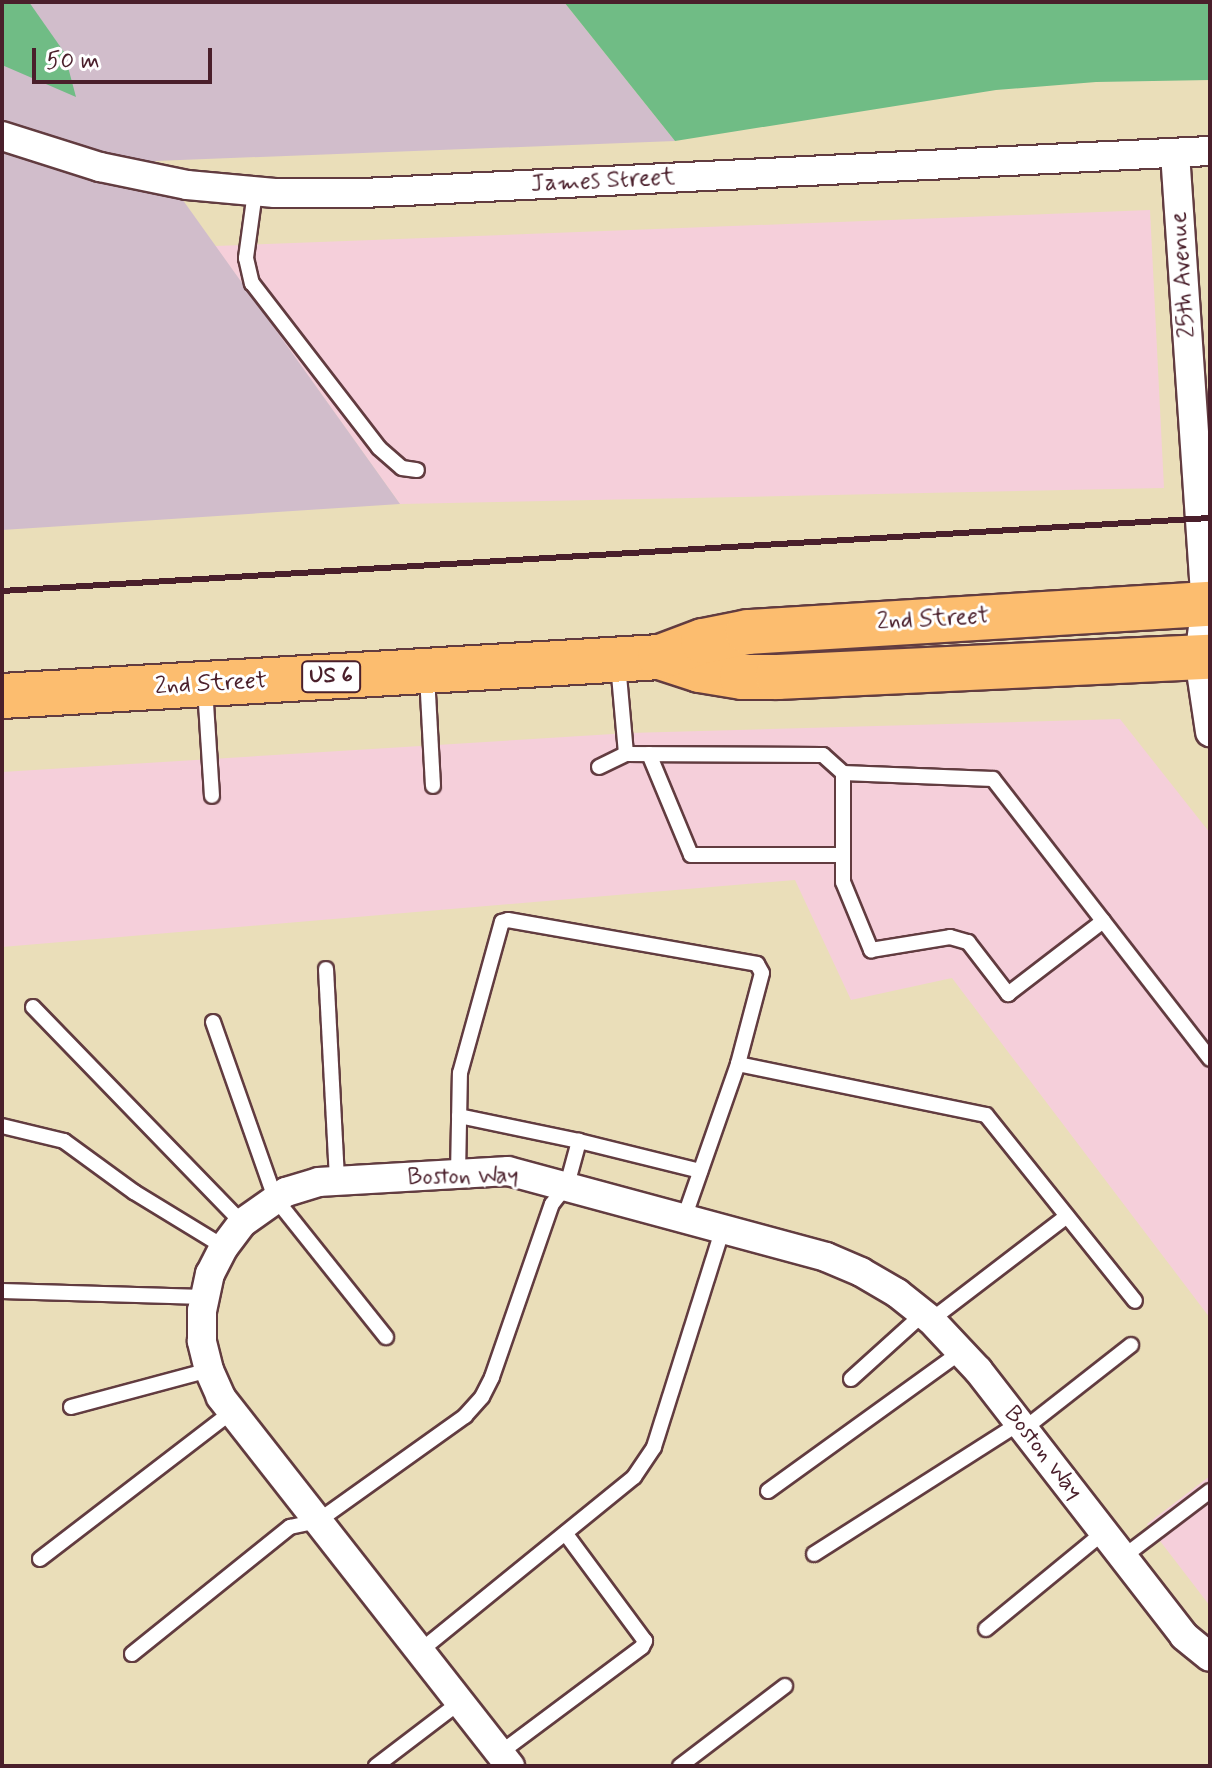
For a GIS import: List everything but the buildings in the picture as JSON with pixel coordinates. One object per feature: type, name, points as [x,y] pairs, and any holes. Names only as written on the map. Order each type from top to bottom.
[{"type":"main road","name":"2nd Street","points":[[2,696],[660,657],[703,641],[748,632],[1208,604]]},
{"type":"main road","name":"2nd Street","points":[[660,657],[700,670],[742,677],[1204,657]]},
{"type":"street","name":"James Street","points":[[2,136],[100,167],[187,185],[255,192],[363,193],[1210,151]]},
{"type":"street","name":"25th Avenue","points":[[1175,153],[1208,604],[1204,657],[1210,732]]},
{"type":"street","name":"Boston Way","points":[[505,1760],[233,1411],[209,1370],[202,1341],[204,1297],[210,1274],[224,1247],[242,1223],[275,1198],[319,1182],[508,1171],[826,1257],[885,1286],[927,1317],[961,1352],[1184,1636],[1210,1657]]},
{"type":"lane","points":[[255,192],[246,258],[252,283],[379,448],[402,468],[417,470]]},
{"type":"lane","points":[[617,660],[626,754]]},
{"type":"lane","points":[[427,671],[433,786]]},
{"type":"lane","points":[[204,684],[212,796]]},
{"type":"lane","points":[[599,767],[626,754],[823,755],[843,773],[993,779],[1210,1059]]},
{"type":"lane","points":[[649,754],[691,855],[841,855]]},
{"type":"lane","points":[[843,773],[843,882],[871,950],[950,937],[968,942],[1008,994],[1103,921]]},
{"type":"lane","points":[[458,1174],[460,1073],[499,927],[508,920],[757,964],[762,973],[738,1064],[684,1218]]},
{"type":"lane","points":[[326,969],[337,1181]]},
{"type":"lane","points":[[33,1007],[242,1223]]},
{"type":"lane","points":[[213,1022],[275,1198],[386,1337]]},
{"type":"lane","points":[[738,1064],[986,1115],[1135,1301]]},
{"type":"lane","points":[[459,1116],[700,1171]]},
{"type":"lane","points":[[2,1126],[64,1141],[134,1192],[224,1247]]},
{"type":"lane","points":[[132,1654],[290,1527],[318,1521],[465,1416],[482,1397],[492,1377],[552,1204],[567,1185],[579,1141]]},
{"type":"lane","points":[[851,1379],[927,1317],[1067,1216]]},
{"type":"lane","points":[[420,1651],[634,1477],[654,1447],[723,1228]]},
{"type":"lane","points":[[2,1291],[204,1297]]},
{"type":"lane","points":[[814,1554],[1022,1426],[1131,1345]]},
{"type":"lane","points":[[768,1491],[961,1352]]},
{"type":"lane","points":[[71,1407],[209,1370]]},
{"type":"lane","points":[[40,1559],[233,1411]]},
{"type":"lane","points":[[1123,1557],[1210,1491]]},
{"type":"lane","points":[[986,1629],[1104,1532]]},
{"type":"lane","points":[[505,1760],[642,1647],[645,1641],[565,1533]]},
{"type":"lane","points":[[680,1766],[785,1686]]},
{"type":"lane","points":[[376,1766],[460,1702]]},
{"type":"shaded area","points":[[2,2],[564,2],[675,141],[155,161],[400,504],[2,530]]},
{"type":"shaded area","points":[[1150,210],[1164,488],[400,504],[215,246]]},
{"type":"shaded area","points":[[1120,719],[1210,833],[1210,1318],[952,978],[851,1000],[795,880],[2,947],[2,772],[629,733]]},
{"type":"shaded area","points":[[1210,1476],[1210,1606],[1147,1524]]},
{"type":"green space","points":[[2,2],[29,2],[64,52],[76,97],[2,65]]},
{"type":"green space","points":[[564,2],[1210,2],[1210,80],[1096,82],[996,90],[675,141]]},
{"type":"railway","points":[[2,591],[1210,518]]}]
